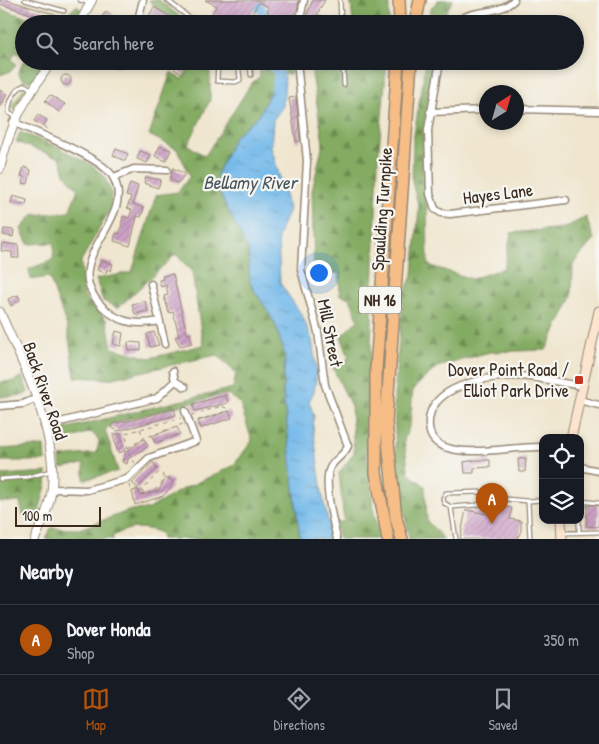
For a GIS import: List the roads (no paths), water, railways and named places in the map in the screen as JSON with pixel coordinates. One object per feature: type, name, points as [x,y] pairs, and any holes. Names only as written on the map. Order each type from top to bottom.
[{"type":"highway","points":[[399,0],[400,15]]},
{"type":"highway","points":[[412,0],[413,15]]},
{"type":"highway","points":[[416,15],[420,0]]},
{"type":"highway","name":"Spaulding Turnpike","points":[[388,539],[376,473],[376,369],[397,70]]},
{"type":"highway","name":"Spaulding Turnpike","points":[[402,539],[396,518],[386,422],[410,70]]},
{"type":"main road","points":[[572,434],[599,311]]},
{"type":"street","points":[[139,15],[143,0]]},
{"type":"street","points":[[301,15],[304,0]]},
{"type":"street","points":[[467,15],[502,9],[514,0]]},
{"type":"street","points":[[84,15],[92,1]]},
{"type":"street","points":[[0,169],[14,120],[46,70]]},
{"type":"street","name":"Mill Street","points":[[298,70],[307,161],[301,270],[318,332],[325,385],[348,446],[330,467],[328,477],[332,519],[337,539]]},
{"type":"street","points":[[438,70],[430,112],[479,110]]},
{"type":"street","points":[[524,110],[599,111]]},
{"type":"street","name":"Hayes Lane","points":[[430,112],[427,141],[430,194],[435,209],[441,213],[450,214],[566,200]]},
{"type":"street","points":[[14,120],[100,163],[114,177],[117,202],[113,215],[89,259],[88,275],[91,288],[103,307],[120,319],[146,324],[160,321]]},
{"type":"street","points":[[114,177],[134,169],[167,170]]},
{"type":"street","points":[[151,284],[165,344]]},
{"type":"street","name":"Back River Road","points":[[0,312],[35,399],[50,446],[52,489],[35,539]]},
{"type":"street","points":[[173,371],[175,381],[185,387]]},
{"type":"street","points":[[539,447],[460,450],[446,448],[434,441],[430,434],[430,415],[440,398],[455,389],[482,380],[526,377],[582,386]]},
{"type":"street","points":[[44,426],[157,398],[175,381]]},
{"type":"street","points":[[0,406],[22,404],[35,399]]},
{"type":"street","points":[[579,400],[599,405]]},
{"type":"street","points":[[52,489],[87,490],[127,479],[155,454],[196,441],[187,417]]},
{"type":"street","points":[[584,469],[599,471]]},
{"type":"lane","points":[[25,0],[64,11]]},
{"type":"lane","points":[[80,0],[92,1]]},
{"type":"lane","points":[[167,0],[186,15]]},
{"type":"lane","points":[[340,0],[341,15]]},
{"type":"lane","points":[[218,70],[218,81],[235,82],[240,80],[239,70]]},
{"type":"lane","points":[[251,70],[251,75]]},
{"type":"lane","points":[[343,70],[344,85]]},
{"type":"lane","points":[[14,120],[8,110],[18,89],[25,85],[32,89]]},
{"type":"lane","points":[[0,479],[28,477],[52,471]]},
{"type":"lane","points":[[494,498],[477,506],[452,507],[444,503],[443,498],[446,493],[483,492],[494,498],[539,500]]},
{"type":"lane","points":[[528,501],[530,539]]},
{"type":"lane","points":[[584,501],[599,503]]},
{"type":"lane","points":[[452,507],[456,539]]},
{"type":"lane","points":[[579,524],[579,532]]},
{"type":"lane","points":[[561,536],[579,532],[599,532]]},
{"type":"water","name":"Bellamy River","points":[[279,74],[285,77],[283,106],[273,120],[271,147],[289,209],[278,237],[280,283],[303,317],[312,340],[317,372],[314,392],[309,401],[314,416],[313,427],[322,493],[332,539],[300,539],[283,392],[285,355],[275,323],[250,283],[248,249],[221,196],[217,174],[234,137],[259,115]]},
{"type":"waterway","name":"Bellamy River","points":[[257,5],[264,15]]},
{"type":"waterway","name":"Bellamy River","points":[[276,70],[279,74],[276,88]]},
{"type":"place","name":"Dover Point Road / Elliot Park Drive","points":[[579,380]]},
{"type":"place","name":"Dover Honda","points":[[492,524]]}]
